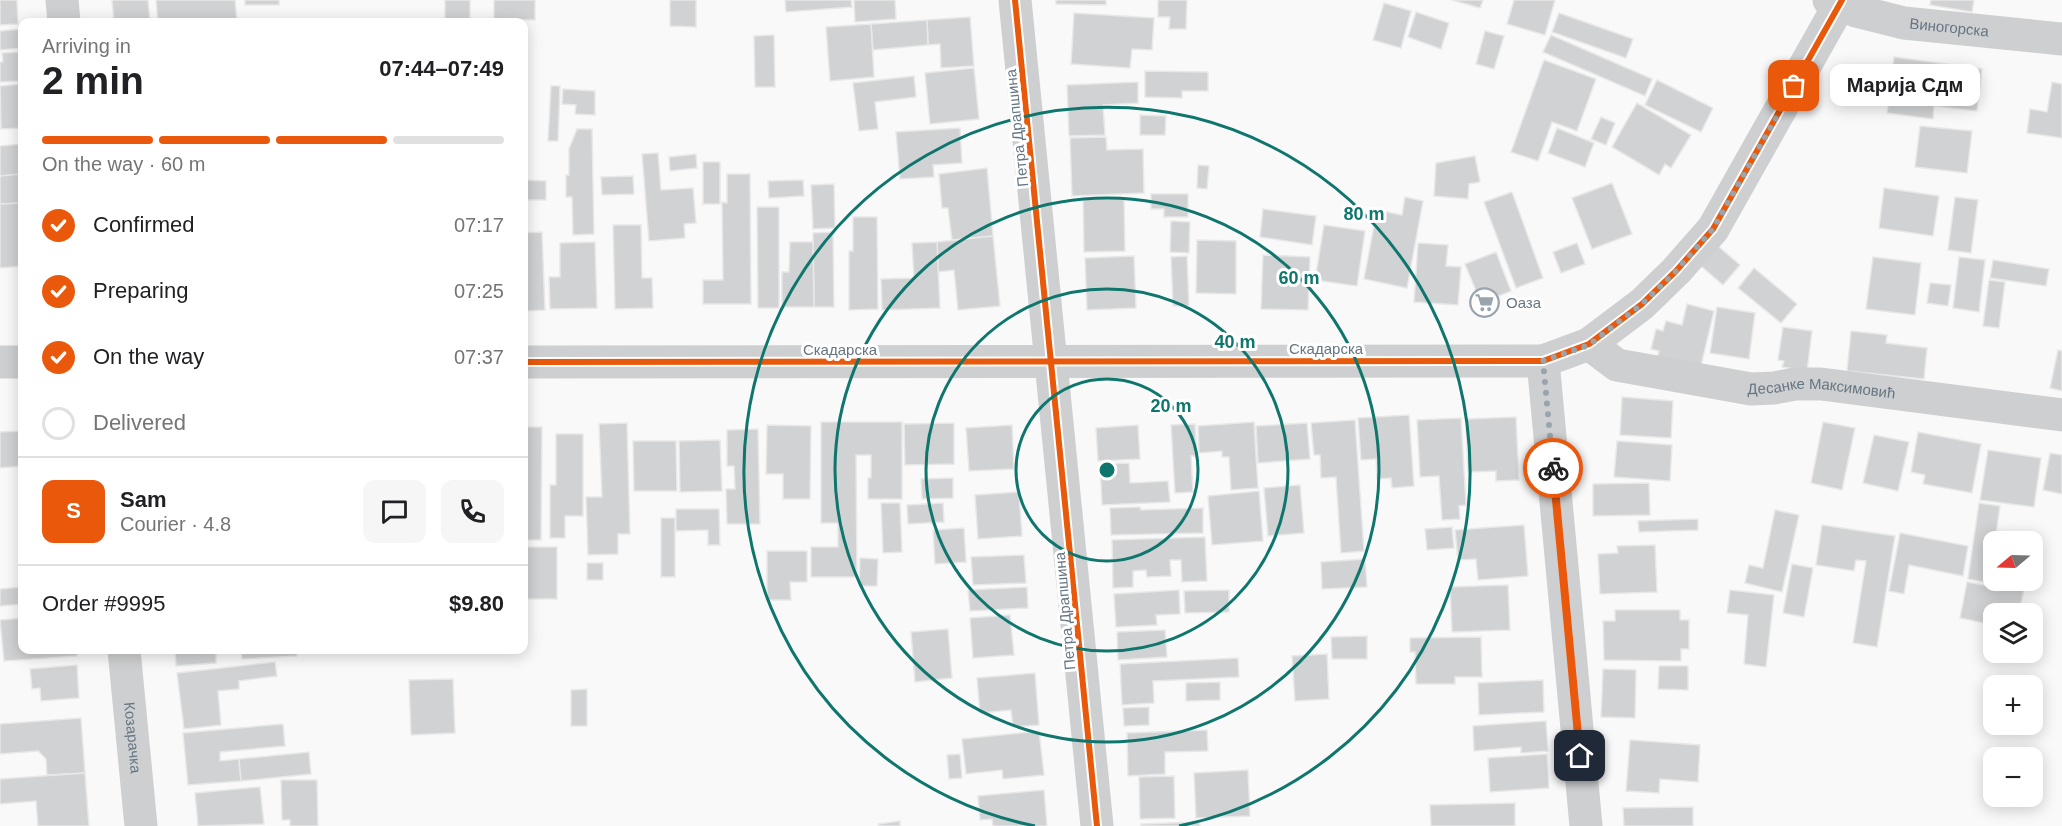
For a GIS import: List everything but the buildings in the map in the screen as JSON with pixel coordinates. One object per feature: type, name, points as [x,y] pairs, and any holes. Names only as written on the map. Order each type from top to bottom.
[{"type":"street","points":[[62,0],[64,18]]},
{"type":"street","name":"Петра Драпшина","points":[[1016,0],[1097,826]]},
{"type":"street","name":"Скадарска","points":[[528,362],[1543,361],[1589,345],[1642,304],[1676,271],[1713,229],[1837,1]]},
{"type":"street","name":"Виногорска","points":[[1837,1],[1856,11],[1904,23],[2062,39]]},
{"type":"street","name":"Десанке Максимовић","points":[[1589,345],[1617,365],[1751,389],[1795,384],[1821,384],[2062,416]]},
{"type":"street","points":[[1543,361],[1586,826]]},
{"type":"street","points":[[0,362],[18,362]]},
{"type":"street","name":"Козарачка","points":[[124,654],[141,826]]},
{"type":"cycle path","points":[[1015,0],[1097,826]]},
{"type":"cycle path","points":[[528,362],[1543,361],[1589,344],[1642,304],[1676,271],[1713,229],[1842,0]]},
{"type":"way so far","points":[[1553,468],[1543,361],[1589,345],[1642,304],[1676,271],[1713,229],[1794,86]]},
{"type":"place","name":"Марија Сдм","points":[[1794,86]]},
{"type":"place","name":"Оаза","points":[[1485,303]]},
{"type":"route","points":[[1553,468],[1580,756]]}]
